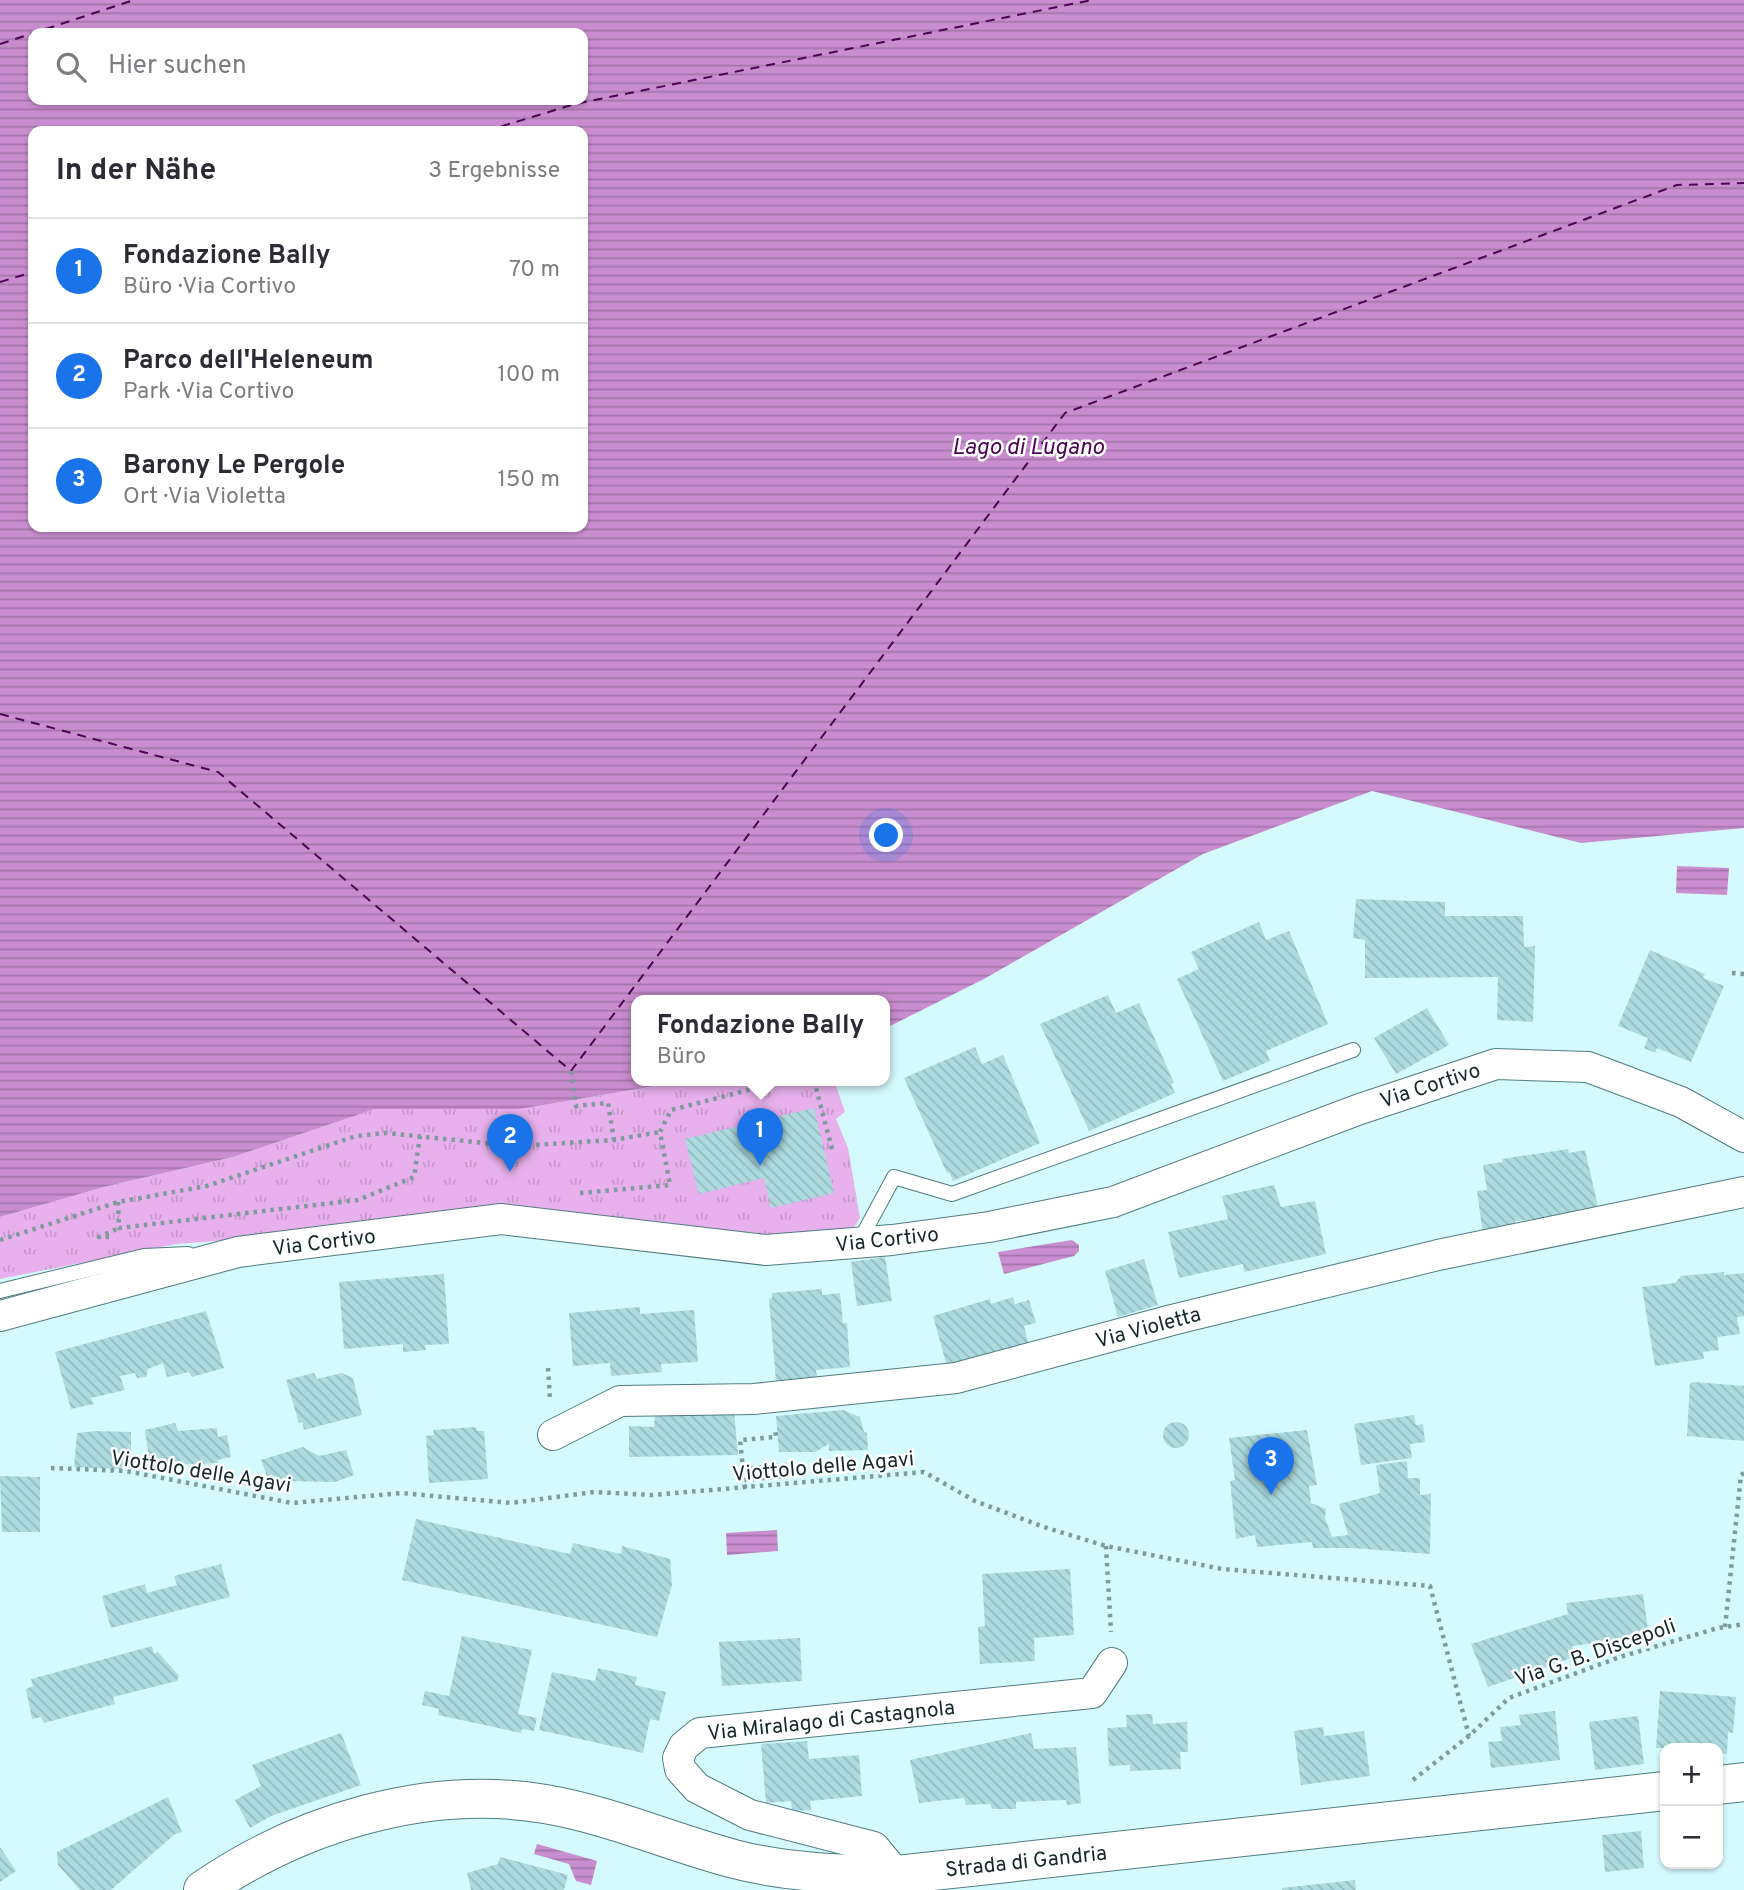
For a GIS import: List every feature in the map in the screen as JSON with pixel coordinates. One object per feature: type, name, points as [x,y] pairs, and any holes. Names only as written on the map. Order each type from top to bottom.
[{"type":"main road","points":[[1723,1784],[1744,1782]]},
{"type":"main road","name":"Strada di Gandria","points":[[203,1890],[262,1853],[373,1812],[431,1802],[490,1800],[543,1804],[596,1815],[733,1858],[779,1869],[814,1874],[897,1875],[1660,1792]]},
{"type":"street","name":"Via Cortivo","points":[[0,1316],[238,1252],[500,1219],[766,1250],[989,1227],[1113,1202],[1360,1109],[1496,1064],[1588,1067],[1681,1102],[1744,1137]]},
{"type":"street","name":"Via Violetta","points":[[553,1435],[621,1401],[754,1399],[956,1378],[1172,1320],[1438,1255],[1744,1192]]},
{"type":"street","name":"Via Miralago di Castagnola","points":[[897,1875],[874,1847],[750,1815],[697,1788],[680,1769],[678,1758],[684,1746],[701,1732],[1092,1693],[1112,1662]]},
{"type":"lane","points":[[859,1242],[894,1177],[952,1194],[1353,1050]]},
{"type":"lane","points":[[0,1291],[144,1256],[238,1252]]},
{"type":"path","points":[[1732,973],[1744,974]]},
{"type":"path","points":[[571,1071],[576,1106],[608,1102],[614,1140]]},
{"type":"path","points":[[670,1185],[660,1132],[671,1110],[764,1086]]},
{"type":"path","points":[[816,1086],[832,1149]]},
{"type":"path","points":[[0,1240],[118,1202],[207,1186],[356,1136],[386,1133],[514,1146],[614,1140],[660,1132]]},
{"type":"path","points":[[118,1202],[119,1228],[358,1200],[414,1178],[421,1136]]},
{"type":"path","points":[[745,1488],[744,1480],[786,1476],[785,1465],[743,1469],[740,1440],[776,1437],[773,1418]]},
{"type":"path","name":"Viottolo delle Agavi","points":[[51,1468],[126,1472],[292,1503],[401,1493],[511,1503],[594,1492],[652,1495],[924,1472],[975,1501],[1106,1546],[1222,1569],[1430,1586],[1469,1736]]},
{"type":"path","points":[[1726,1627],[1741,1475],[1744,1473]]},
{"type":"path","points":[[1106,1546],[1112,1662]]},
{"type":"path","name":"Via G. B. Discepoli","points":[[1469,1736],[1509,1698],[1607,1661],[1744,1624]]},
{"type":"green space","points":[[656,1086],[836,1086],[845,1112],[836,1119],[848,1148],[860,1218],[847,1238],[766,1242],[500,1213],[327,1233],[176,1244],[0,1279],[0,1217],[104,1187],[233,1157],[375,1109],[520,1109]]},
{"type":"water","name":"Lago di Lugano","points":[[0,0],[1744,0],[1744,828],[1581,843],[1372,791],[1203,854],[984,979],[890,1026],[890,995],[631,995],[631,1086],[656,1086],[520,1109],[375,1109],[233,1157],[104,1187],[0,1217]]},
{"type":"water","points":[[1677,866],[1729,868],[1727,895],[1676,893]]},
{"type":"water","points":[[1072,1240],[1079,1245],[1079,1251],[1074,1256],[1004,1274],[998,1252]]},
{"type":"water","points":[[777,1530],[778,1551],[727,1555],[726,1533]]},
{"type":"water","points":[[537,1844],[597,1861],[591,1885],[576,1881],[569,1864],[534,1854]]},
{"type":"building","points":[[1356,899],[1445,902],[1445,916],[1523,916],[1524,947],[1535,946],[1533,1022],[1497,1020],[1498,977],[1365,978],[1365,940],[1353,938]]},
{"type":"building","points":[[1259,922],[1266,940],[1289,931],[1328,1024],[1266,1051],[1270,1061],[1223,1081],[1177,979],[1199,969],[1191,952]]},
{"type":"building","points":[[1650,950],[1705,974],[1703,978],[1724,986],[1691,1062],[1657,1048],[1655,1053],[1644,1048],[1648,1038],[1618,1026]]},
{"type":"building","points":[[1108,995],[1116,1013],[1139,1003],[1174,1083],[1171,1084],[1175,1093],[1089,1131],[1040,1024]]},
{"type":"building","points":[[1427,1008],[1449,1045],[1396,1074],[1374,1038]]},
{"type":"building","points":[[975,1047],[982,1064],[1003,1055],[1040,1143],[953,1181],[904,1078]]},
{"type":"building","points":[[814,1108],[834,1193],[771,1208],[764,1178],[699,1194],[685,1139]]},
{"type":"building","points":[[1568,1149],[1569,1153],[1585,1150],[1599,1211],[1537,1222],[1536,1219],[1515,1221],[1516,1230],[1483,1235],[1477,1191],[1487,1190],[1483,1165],[1503,1162],[1502,1159]]},
{"type":"building","points":[[1274,1185],[1281,1207],[1315,1201],[1326,1254],[1244,1272],[1243,1264],[1179,1278],[1168,1232],[1228,1219],[1222,1196]]},
{"type":"building","points":[[885,1257],[892,1301],[857,1306],[851,1262]]},
{"type":"building","points":[[1144,1259],[1158,1305],[1118,1317],[1105,1271]]},
{"type":"building","points":[[1724,1272],[1724,1275],[1744,1273],[1744,1316],[1737,1317],[1740,1334],[1717,1337],[1719,1350],[1703,1352],[1704,1359],[1655,1366],[1642,1287],[1675,1283],[1681,1276]]},
{"type":"building","points":[[444,1274],[449,1344],[425,1345],[426,1350],[403,1352],[403,1344],[344,1349],[339,1282]]},
{"type":"building","points":[[822,1289],[822,1295],[840,1293],[843,1323],[847,1323],[850,1367],[816,1370],[817,1377],[776,1381],[769,1299],[772,1298],[772,1293]]},
{"type":"building","points":[[1013,1297],[1015,1304],[1029,1300],[1036,1323],[1024,1326],[1031,1354],[950,1377],[933,1316],[990,1299],[991,1304]]},
{"type":"building","points":[[640,1307],[640,1314],[694,1310],[698,1362],[661,1364],[662,1372],[611,1376],[610,1363],[573,1366],[569,1313]]},
{"type":"building","points":[[206,1311],[224,1368],[192,1377],[189,1372],[167,1377],[163,1363],[148,1369],[146,1377],[137,1378],[135,1373],[120,1376],[125,1390],[91,1398],[94,1404],[71,1409],[55,1352]]},
{"type":"building","points":[[314,1373],[317,1379],[342,1373],[353,1378],[362,1415],[304,1430],[302,1422],[299,1423],[286,1380]]},
{"type":"building","points":[[1690,1383],[1744,1386],[1744,1441],[1687,1436]]},
{"type":"building","points":[[843,1410],[860,1417],[864,1432],[867,1433],[868,1450],[829,1451],[829,1444],[815,1452],[779,1452],[776,1416]]},
{"type":"building","points":[[734,1411],[738,1455],[629,1457],[629,1426],[654,1427],[655,1415]]},
{"type":"building","points":[[1414,1415],[1416,1425],[1423,1424],[1425,1442],[1410,1444],[1412,1458],[1361,1465],[1354,1424]]},
{"type":"building","points":[[1176,1422],[1185,1426],[1189,1435],[1185,1444],[1176,1448],[1167,1444],[1163,1435],[1167,1426]]},
{"type":"building","points":[[175,1423],[178,1431],[217,1428],[218,1437],[227,1435],[231,1457],[217,1460],[219,1463],[150,1466],[145,1430]]},
{"type":"building","points":[[476,1427],[477,1431],[484,1431],[488,1479],[429,1483],[426,1436],[434,1435],[433,1430]]},
{"type":"building","points":[[1307,1430],[1317,1485],[1309,1486],[1311,1503],[1326,1509],[1325,1518],[1332,1537],[1348,1535],[1339,1504],[1380,1493],[1376,1465],[1407,1461],[1408,1478],[1420,1478],[1420,1495],[1431,1494],[1430,1554],[1313,1548],[1312,1542],[1257,1547],[1255,1535],[1236,1539],[1230,1481],[1235,1480],[1229,1438]]},
{"type":"building","points":[[131,1432],[131,1465],[122,1465],[121,1469],[74,1467],[77,1433]]},
{"type":"building","points":[[303,1447],[319,1456],[346,1450],[354,1475],[335,1482],[287,1481],[271,1486],[261,1460]]},
{"type":"building","points":[[0,1476],[40,1477],[40,1532],[2,1532]]},
{"type":"building","points":[[416,1519],[570,1554],[573,1543],[621,1554],[622,1546],[670,1559],[672,1585],[657,1637],[402,1580]]},
{"type":"building","points":[[221,1564],[230,1597],[111,1628],[102,1596],[145,1584],[147,1593],[177,1585],[174,1576]]},
{"type":"building","points":[[1070,1569],[1074,1635],[1034,1638],[1035,1661],[980,1664],[978,1627],[985,1626],[982,1574]]},
{"type":"building","points":[[1643,1594],[1649,1636],[1572,1646],[1574,1657],[1488,1687],[1471,1644],[1568,1614],[1566,1603]]},
{"type":"building","points":[[462,1636],[532,1650],[518,1714],[537,1718],[534,1731],[522,1729],[521,1733],[438,1715],[439,1709],[422,1705],[425,1691],[449,1696]]},
{"type":"building","points":[[800,1638],[802,1681],[722,1686],[719,1642]]},
{"type":"building","points":[[152,1646],[154,1654],[158,1652],[179,1676],[177,1681],[113,1697],[115,1704],[44,1723],[41,1717],[32,1719],[26,1689],[33,1686],[31,1679]]},
{"type":"building","points":[[598,1668],[637,1677],[635,1685],[666,1692],[659,1721],[650,1719],[643,1753],[539,1730],[552,1672],[595,1681]]},
{"type":"building","points":[[1660,1691],[1736,1697],[1733,1733],[1728,1732],[1727,1754],[1723,1754],[1723,1743],[1660,1743],[1660,1748],[1656,1748]]},
{"type":"building","points":[[1555,1711],[1560,1760],[1491,1768],[1488,1742],[1502,1741],[1500,1727],[1521,1725],[1519,1715]]},
{"type":"building","points":[[1152,1714],[1153,1724],[1187,1722],[1188,1752],[1180,1752],[1181,1769],[1130,1771],[1130,1765],[1109,1766],[1107,1728],[1127,1727],[1126,1715]]},
{"type":"building","points":[[1638,1716],[1644,1764],[1595,1770],[1589,1722]]},
{"type":"building","points":[[1323,1727],[1324,1736],[1364,1731],[1370,1776],[1301,1785],[1294,1731]]},
{"type":"building","points":[[341,1733],[361,1785],[271,1816],[250,1828],[235,1800],[261,1786],[252,1765]]},
{"type":"building","points":[[1031,1733],[1034,1749],[1076,1747],[1081,1803],[1067,1805],[1066,1800],[1016,1802],[1016,1809],[992,1809],[990,1804],[966,1805],[964,1798],[919,1803],[910,1760]]},
{"type":"building","points":[[807,1741],[809,1759],[859,1755],[862,1796],[810,1801],[811,1810],[792,1811],[791,1801],[766,1803],[761,1744]]},
{"type":"building","points":[[168,1797],[182,1832],[175,1834],[111,1890],[80,1890],[58,1865],[57,1852]]},
{"type":"building","points":[[1641,1831],[1644,1868],[1605,1872],[1602,1835]]},
{"type":"building","points":[[0,1847],[16,1871],[0,1882]]},
{"type":"building","points":[[500,1857],[568,1875],[564,1890],[471,1890],[467,1873],[498,1864]]},
{"type":"building","points":[[1355,1880],[1356,1890],[1282,1890],[1282,1888]]},
{"type":"ferry route","points":[[49,28],[134,0]]},
{"type":"ferry route","points":[[588,101],[1092,0]]},
{"type":"ferry route","points":[[0,44],[28,35]]},
{"type":"ferry route","points":[[502,126],[572,105]]},
{"type":"ferry route","points":[[0,714],[218,772],[571,1071],[1065,413],[1677,185],[1744,183]]},
{"type":"ferry route","points":[[0,282],[28,274]]},
{"type":"place","name":"Fondazione Bally","points":[[760,1166]]},
{"type":"place","name":"Parco dell'Heleneum","points":[[510,1172]]},
{"type":"place","name":"Barony Le Pergole","points":[[1271,1495]]}]
